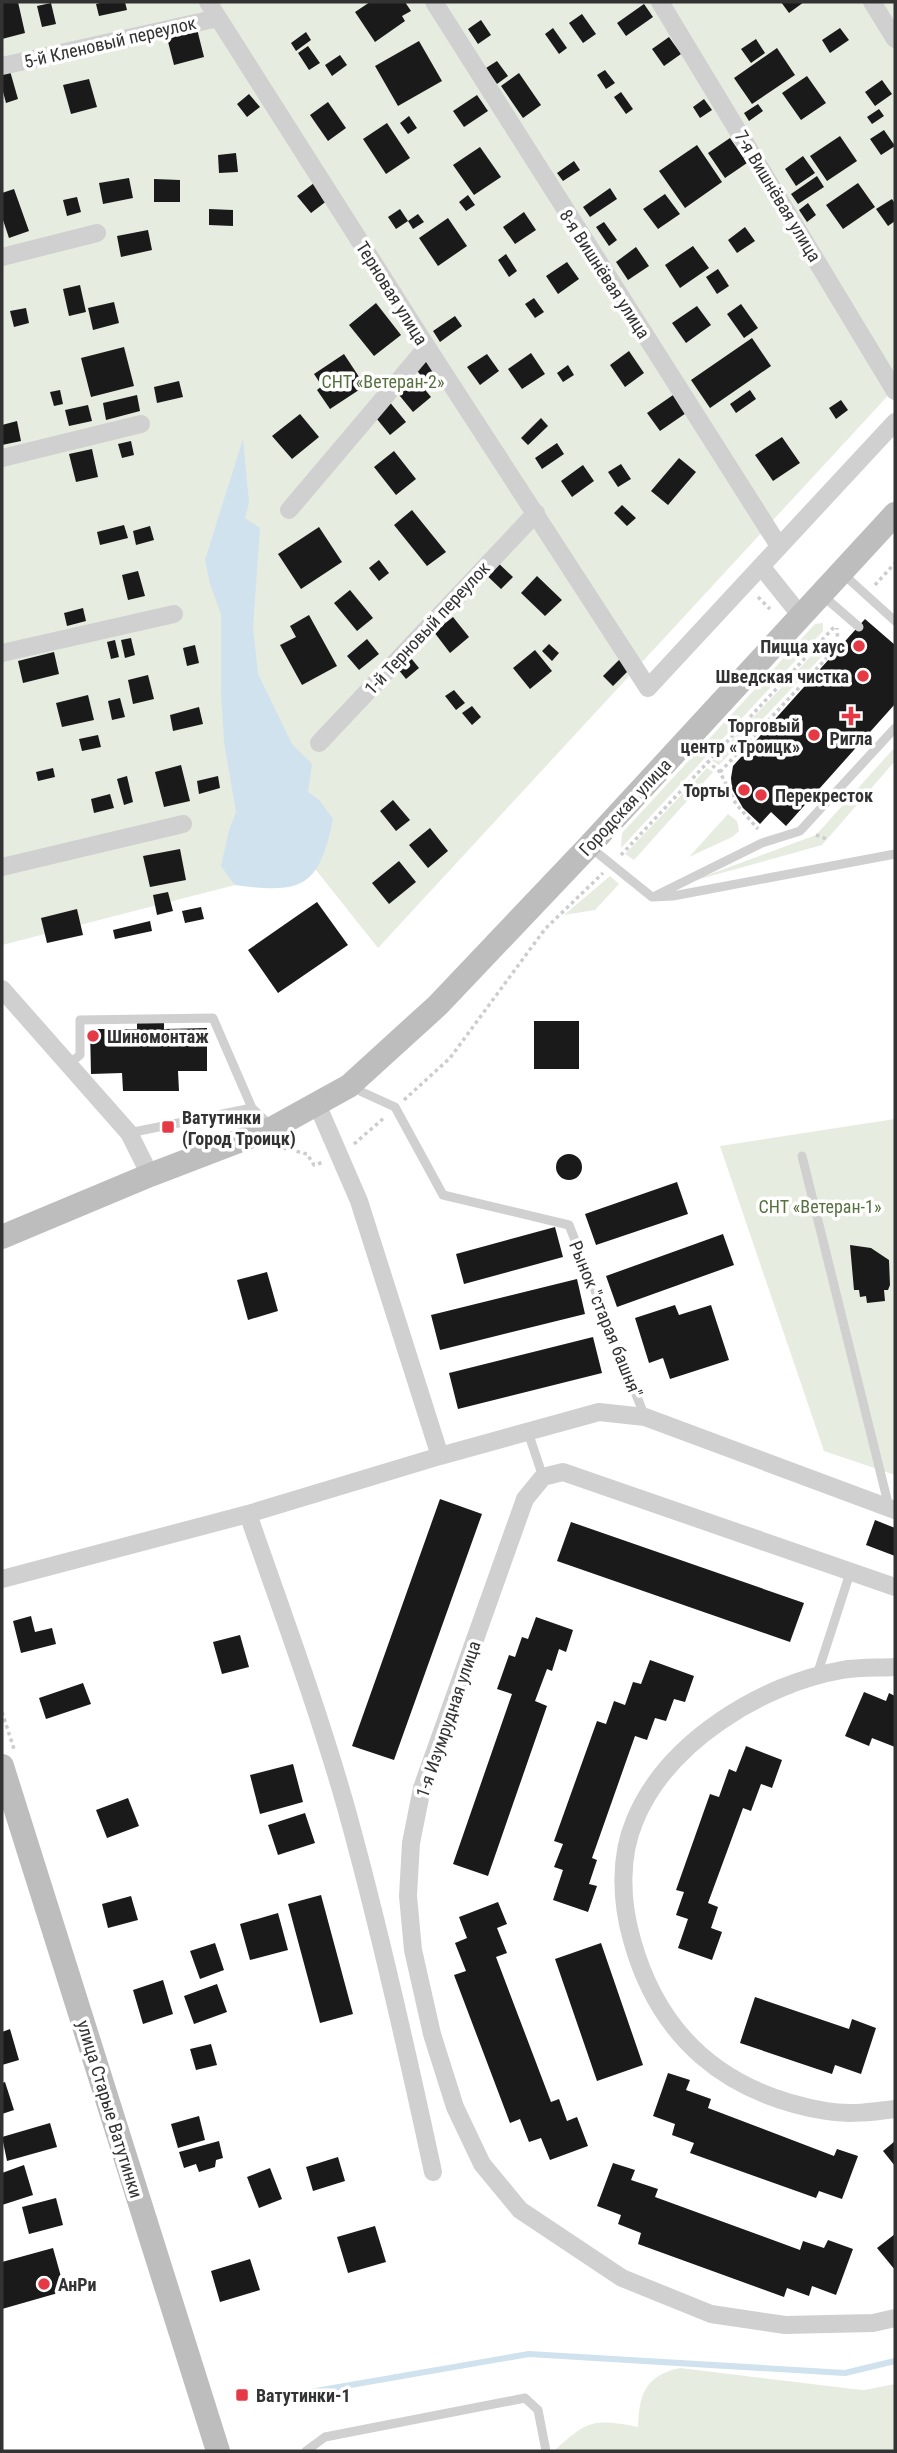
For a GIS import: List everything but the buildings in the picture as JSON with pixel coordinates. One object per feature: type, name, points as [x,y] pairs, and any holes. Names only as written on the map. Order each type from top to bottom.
[{"type":"main road","name":"Городская улица","points":[[2,1237],[150,1175],[273,1137],[317,1104],[349,1086],[438,1006],[895,514]]},
{"type":"main road","name":"улица Старые Ватутинки","points":[[2,1766],[218,2451]]},
{"type":"street","name":"Терновая улица","points":[[208,2],[427,347],[649,688],[761,566]]},
{"type":"street","name":"8-я Вишнёвая улица","points":[[434,2],[779,546]]},
{"type":"street","name":"7-я Вишнёвая улица","points":[[660,2],[895,391]]},
{"type":"street","points":[[872,2],[895,38]]},
{"type":"street","name":"5-й Кленовый переулок","points":[[2,66],[218,18]]},
{"type":"street","points":[[2,257],[97,233]]},
{"type":"street","points":[[289,510],[427,347]]},
{"type":"street","points":[[801,616],[761,566],[895,422]]},
{"type":"street","points":[[2,458],[141,424]]},
{"type":"street","name":"1-й Терновый переулок","points":[[319,743],[536,513]]},
{"type":"street","points":[[2,653],[174,614]]},
{"type":"street","points":[[2,867],[183,824]]},
{"type":"street","points":[[2,989],[129,1133],[150,1175]]},
{"type":"street","points":[[317,1104],[359,1200],[440,1456]]},
{"type":"street","points":[[2,1579],[248,1514],[440,1456],[599,1412],[645,1417],[892,1509]]},
{"type":"street","points":[[543,1477],[563,1472],[850,1573],[894,1582]]},
{"type":"street","name":"1-я Изумрудная улица","points":[[543,1477],[525,1499],[520,1512],[422,1788],[411,1843],[408,1896],[413,1950],[432,2034],[455,2107],[482,2164],[520,2210],[622,2278],[710,2314],[785,2325],[873,2323],[895,2318]]},
{"type":"street","points":[[248,1514],[322,1729],[347,1811],[399,2014],[433,2172]]},
{"type":"street","points":[[895,1667],[844,1670],[816,1676],[755,1699],[679,1753],[649,1791],[634,1822],[626,1856],[623,1897],[629,1932],[641,1972],[660,2009],[683,2039],[708,2064],[744,2085],[789,2102],[828,2112],[864,2113],[895,2109]]},
{"type":"lane","points":[[842,573],[895,621]]},
{"type":"lane","points":[[821,594],[859,627]]},
{"type":"lane","points":[[652,897],[762,843],[800,831],[895,727]]},
{"type":"lane","points":[[589,846],[652,897],[673,896],[895,854]]},
{"type":"lane","points":[[69,1063],[80,1055],[80,1020],[213,1018],[252,1108],[273,1137]]},
{"type":"lane","points":[[349,1086],[395,1107]]},
{"type":"lane","name":"Рынок \"старая башня\"","points":[[395,1107],[443,1195],[569,1225],[645,1417]]},
{"type":"lane","points":[[129,1133],[252,1108]]},
{"type":"lane","points":[[802,1156],[892,1509]]},
{"type":"lane","points":[[528,1432],[543,1477]]},
{"type":"lane","points":[[816,1676],[850,1573]]},
{"type":"lane","points":[[306,2451],[325,2437],[525,2398],[538,2410],[546,2451]]},
{"type":"path","points":[[865,595],[895,563]]},
{"type":"path","points":[[273,1137],[307,1154],[314,1165],[340,1156],[450,1058],[545,929],[612,864],[812,645],[837,624],[838,646],[720,772]]},
{"type":"path","points":[[707,761],[720,772],[736,804],[759,830],[755,837]]},
{"type":"path","points":[[816,835],[827,839]]},
{"type":"green space","name":"СНТ «Ветеран-2»","points":[[2,2],[895,2],[895,388],[378,948],[316,870],[235,885],[2,945]]},
{"type":"green space","points":[[823,623],[823,631],[621,848],[622,833],[815,624]]},
{"type":"green space","points":[[824,642],[829,649],[719,765],[712,761]]},
{"type":"green space","points":[[895,747],[895,761],[822,845],[689,882],[816,835]]},
{"type":"green space","points":[[707,768],[713,772],[634,860],[625,854]]},
{"type":"green space","points":[[728,814],[737,821],[739,831],[689,857]]},
{"type":"green space","points":[[610,876],[619,884],[595,910],[564,915]]},
{"type":"green space","name":"СНТ «Ветеран-1»","points":[[895,1119],[895,1475],[824,1451],[720,1146]]},
{"type":"green space","points":[[680,2368],[864,2390],[895,2384],[895,2451],[554,2451],[575,2433],[591,2424],[610,2423],[638,2427],[640,2405],[647,2388],[659,2376]]},
{"type":"water","points":[[243,439],[249,503],[245,518],[260,528],[253,627],[258,674],[292,744],[312,764],[308,792],[319,800],[333,819],[328,842],[314,873],[292,886],[277,888],[235,885],[221,866],[236,812],[224,742],[221,614],[205,560]]},
{"type":"waterway","points":[[270,2399],[529,2354],[845,2373],[895,2361]]},
{"type":"place","name":"Пицца хаус","points":[[859,646]]},
{"type":"place","name":"Шведская чистка","points":[[863,676]]},
{"type":"place","name":"Ригла","points":[[851,716]]},
{"type":"place","name":"Торговый центр «Троицк»","points":[[814,735]]},
{"type":"place","name":"Торты","points":[[744,790]]},
{"type":"place","name":"Перекресток","points":[[761,795]]},
{"type":"place","name":"Шиномонтаж","points":[[93,1036]]},
{"type":"place","name":"Ватутинки (Город Троицк)","points":[[168,1127]]},
{"type":"place","name":"АнРи","points":[[44,2284]]},
{"type":"place","name":"Ватутинки-1","points":[[242,2395]]}]
